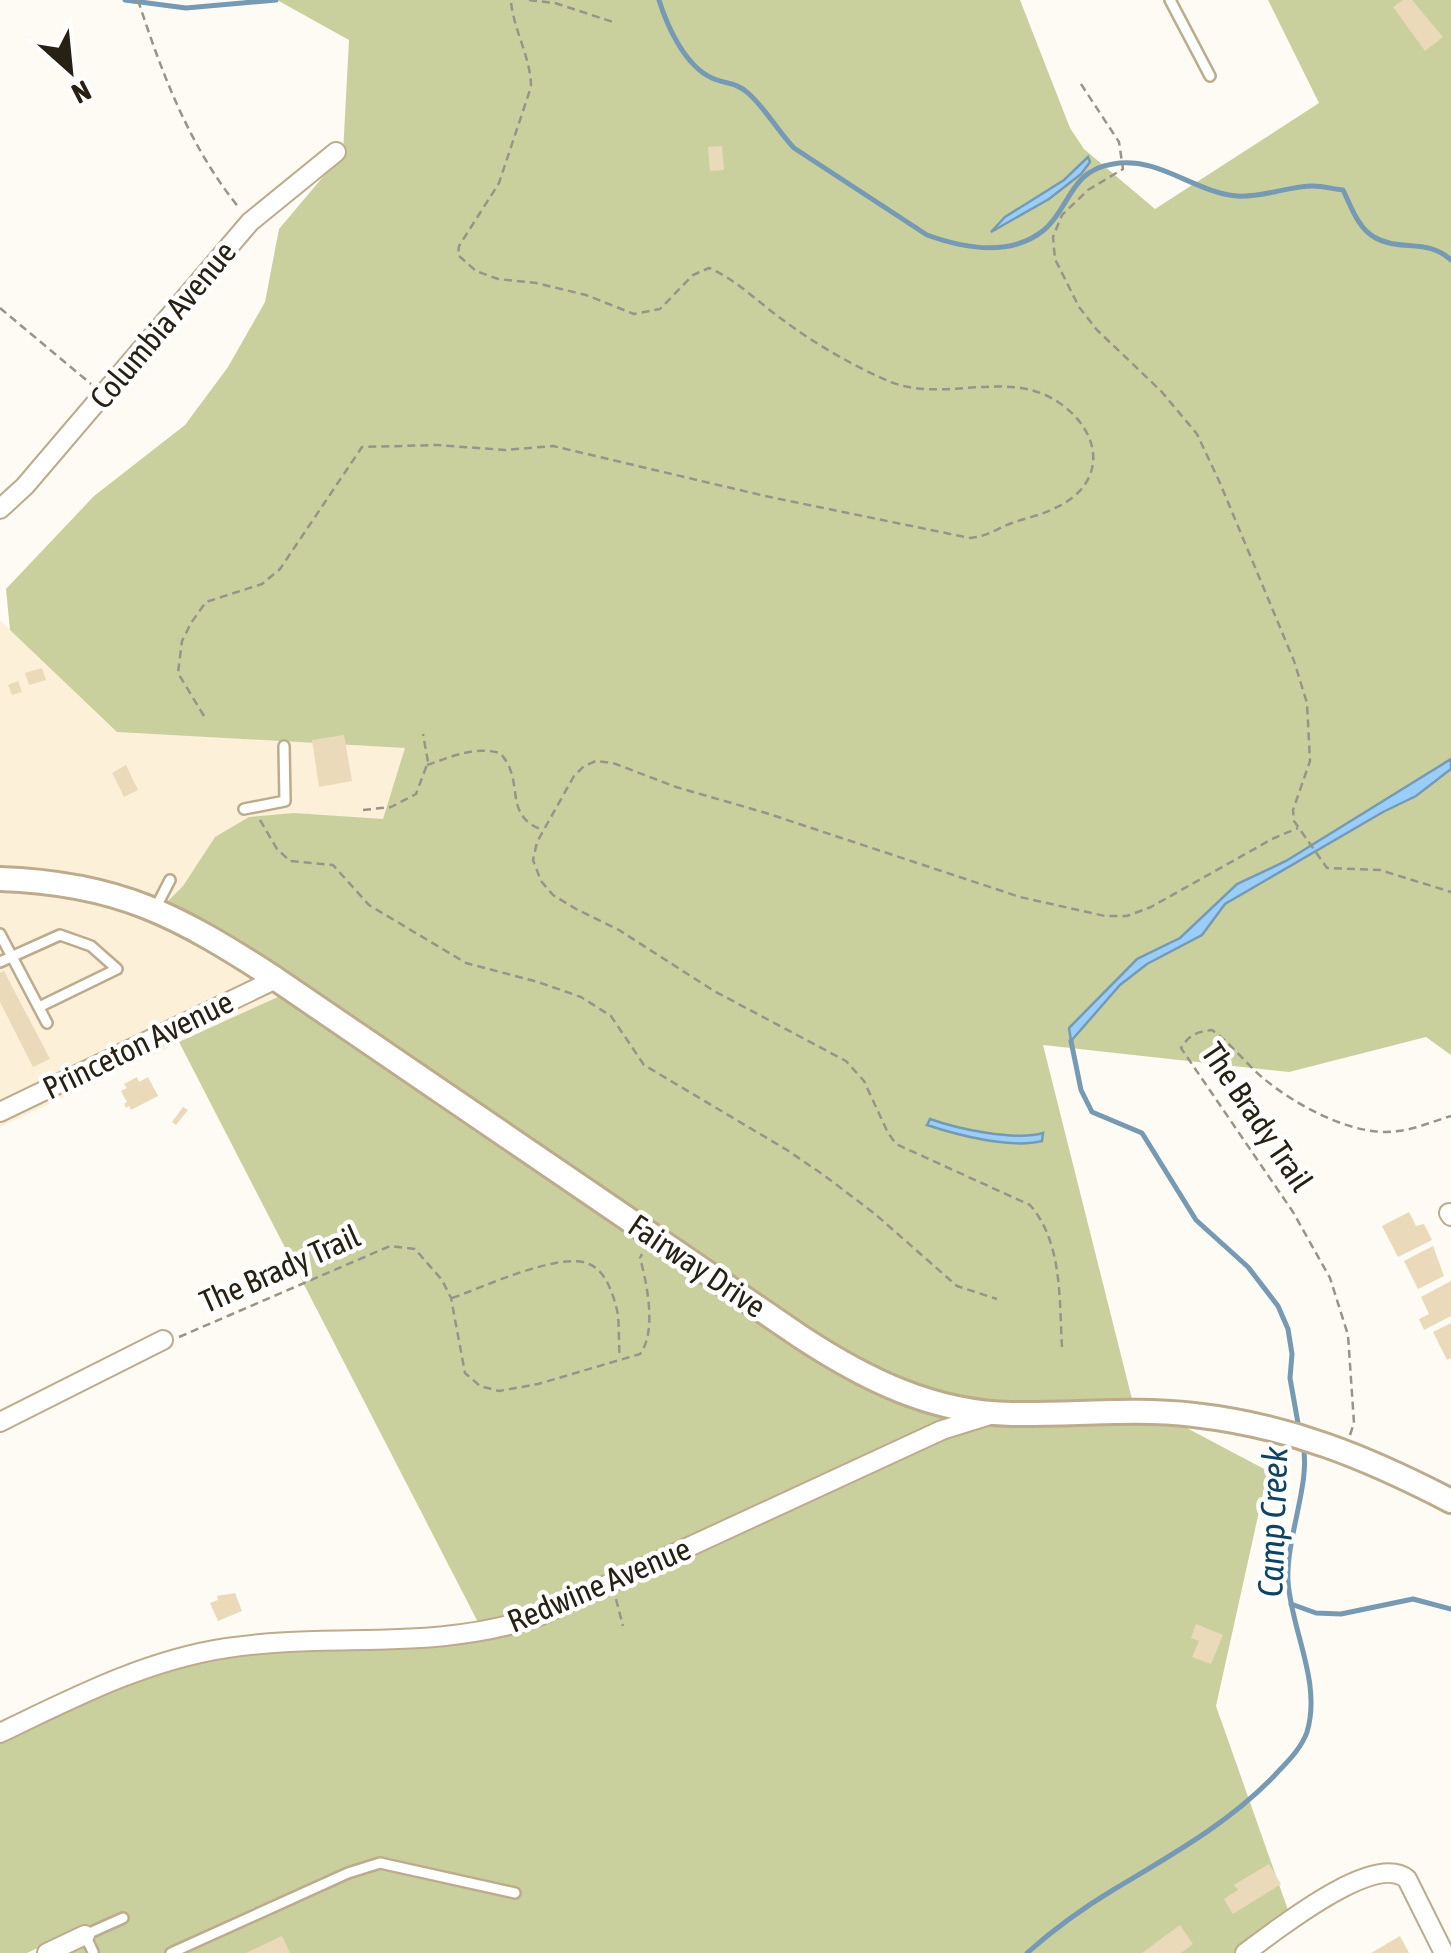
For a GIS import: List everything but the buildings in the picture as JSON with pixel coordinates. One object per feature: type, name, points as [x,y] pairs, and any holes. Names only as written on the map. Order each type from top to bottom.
[{"type":"street","name":"Columbia Avenue","points":[[0,509],[25,486],[250,222],[336,152]]},
{"type":"street","name":"Fairway Drive","points":[[0,879],[85,888],[155,908],[199,930],[856,1372],[914,1397],[1009,1414],[1189,1414],[1260,1426],[1344,1450],[1451,1501]]},
{"type":"street","name":"Princeton Avenue","points":[[0,1112],[276,979]]},
{"type":"street","points":[[0,1422],[163,1340]]},
{"type":"street","name":"Redwine Avenue","points":[[0,1733],[118,1678],[191,1655],[261,1644],[465,1636],[537,1616],[942,1430],[984,1416],[1009,1414]]},
{"type":"street","points":[[1244,1953],[1338,1890],[1390,1870],[1407,1879],[1444,1953]]},
{"type":"street","points":[[46,1953],[89,1944]]},
{"type":"lane","points":[[1170,0],[1210,76]]},
{"type":"lane","points":[[248,807],[285,801],[284,746]]},
{"type":"lane","points":[[155,908],[170,880]]},
{"type":"lane","points":[[0,934],[48,1023]]},
{"type":"lane","points":[[0,962],[60,935],[91,946],[117,969],[39,1008]]},
{"type":"lane","points":[[171,1953],[348,1873],[380,1863],[514,1893]]},
{"type":"lane","points":[[89,1944],[122,1918]]},
{"type":"path","points":[[138,0],[191,134],[250,222]]},
{"type":"path","points":[[204,716],[178,673],[182,641],[191,623],[206,602],[262,584],[280,569],[362,447],[436,445],[505,450],[553,446],[765,496],[970,538],[986,536],[1057,508],[1078,493],[1092,474],[1095,452],[1089,435],[1057,401],[1013,386],[938,391],[898,384],[841,357],[709,268],[693,275],[660,309],[634,314],[586,295],[536,283],[498,280],[464,264],[458,256],[459,246],[499,182],[530,87],[531,72],[512,14],[510,2],[514,0]]},
{"type":"path","points":[[529,0],[555,3],[616,23]]},
{"type":"path","points":[[1081,84],[1119,142],[1124,169],[1088,190],[1062,215],[1053,238],[1056,260],[1078,307],[1198,434],[1220,484],[1294,661],[1307,703],[1310,761],[1293,810],[1298,828],[1327,868],[1380,870],[1451,892]]},
{"type":"path","points":[[0,308],[104,394]]},
{"type":"path","points":[[363,810],[391,807],[416,794],[427,766],[423,734]]},
{"type":"path","points":[[427,766],[471,751],[500,754],[514,774],[516,809],[521,819],[542,830]]},
{"type":"path","points":[[1062,1347],[1059,1288],[1050,1237],[1043,1220],[1030,1205],[896,1144],[864,1081],[846,1061],[714,990],[619,930],[553,895],[540,881],[533,860],[542,830],[584,766],[596,761],[612,763],[1020,897],[1105,916],[1128,916],[1152,908],[1298,828]]},
{"type":"path","points":[[248,807],[290,861],[334,865],[369,905],[466,963],[538,982],[581,998],[610,1016],[644,1066],[800,1159],[874,1214],[957,1286],[997,1299]]},
{"type":"path","name":"The Brady Trail","points":[[1344,1450],[1354,1422],[1354,1387],[1348,1335],[1330,1278],[1293,1212],[1181,1048],[1198,1032],[1212,1030],[1286,1095],[1324,1117],[1378,1133],[1400,1132],[1451,1116]]},
{"type":"path","points":[[451,1298],[548,1265],[571,1260],[589,1264],[599,1270],[611,1290],[618,1314],[620,1361],[640,1354],[646,1346],[650,1312],[640,1258],[654,1237]]},
{"type":"path","name":"The Brady Trail","points":[[163,1340],[223,1320],[390,1246],[415,1249],[442,1280],[451,1298],[465,1373],[480,1386],[499,1391],[620,1361]]},
{"type":"path","points":[[611,1583],[624,1626]]},
{"type":"shaded area","points":[[0,620],[118,732],[406,748],[383,820],[294,813],[215,837],[183,886],[161,908],[283,994],[0,1127]]},
{"type":"green space","points":[[277,0],[1020,0],[1070,128],[1084,149],[1155,209],[1319,103],[1268,0],[1451,0],[1451,1055],[1426,1037],[1289,1072],[1043,1045],[1132,1399],[1268,1471],[1216,1706],[1294,1927],[1255,1953],[44,1953],[40,1947],[27,1953],[0,1953],[0,1739],[119,1684],[219,1655],[481,1628],[179,1042],[282,995],[160,909],[183,886],[215,837],[249,817],[294,813],[383,819],[405,748],[117,732],[10,630],[6,589],[94,496],[185,425],[228,367],[265,302],[279,229],[343,153],[349,40]]},
{"type":"water","points":[[1088,157],[1090,162],[1081,174],[1049,199],[991,232],[1005,217],[1064,180]]},
{"type":"water","points":[[1451,759],[1451,769],[1416,796],[1225,904],[1202,935],[1147,964],[1120,985],[1071,1041],[1069,1028],[1137,959],[1180,938],[1237,884],[1286,861]]},
{"type":"water","points":[[930,1119],[1002,1135],[1043,1133],[1042,1141],[984,1140],[927,1125]]},
{"type":"waterway","points":[[125,0],[186,8],[276,0]]},
{"type":"waterway","points":[[659,0],[678,44],[702,72],[744,89],[794,148],[927,235],[941,240],[987,248],[1017,244],[1044,230],[1088,174],[1113,164],[1130,163],[1237,196],[1317,186],[1343,190],[1359,222],[1374,237],[1393,244],[1433,249],[1451,260]]},
{"type":"waterway","name":"Camp Creek","points":[[1071,1041],[1081,1090],[1092,1112],[1142,1133],[1196,1220],[1248,1267],[1278,1306],[1288,1329],[1290,1378],[1299,1429]]},
{"type":"waterway","name":"Camp Creek","points":[[1027,1953],[1079,1912],[1238,1809],[1275,1775],[1304,1738],[1311,1694],[1288,1581],[1304,1476],[1303,1445]]},
{"type":"waterway","points":[[1291,1604],[1316,1613],[1341,1614],[1413,1599],[1451,1609]]}]
